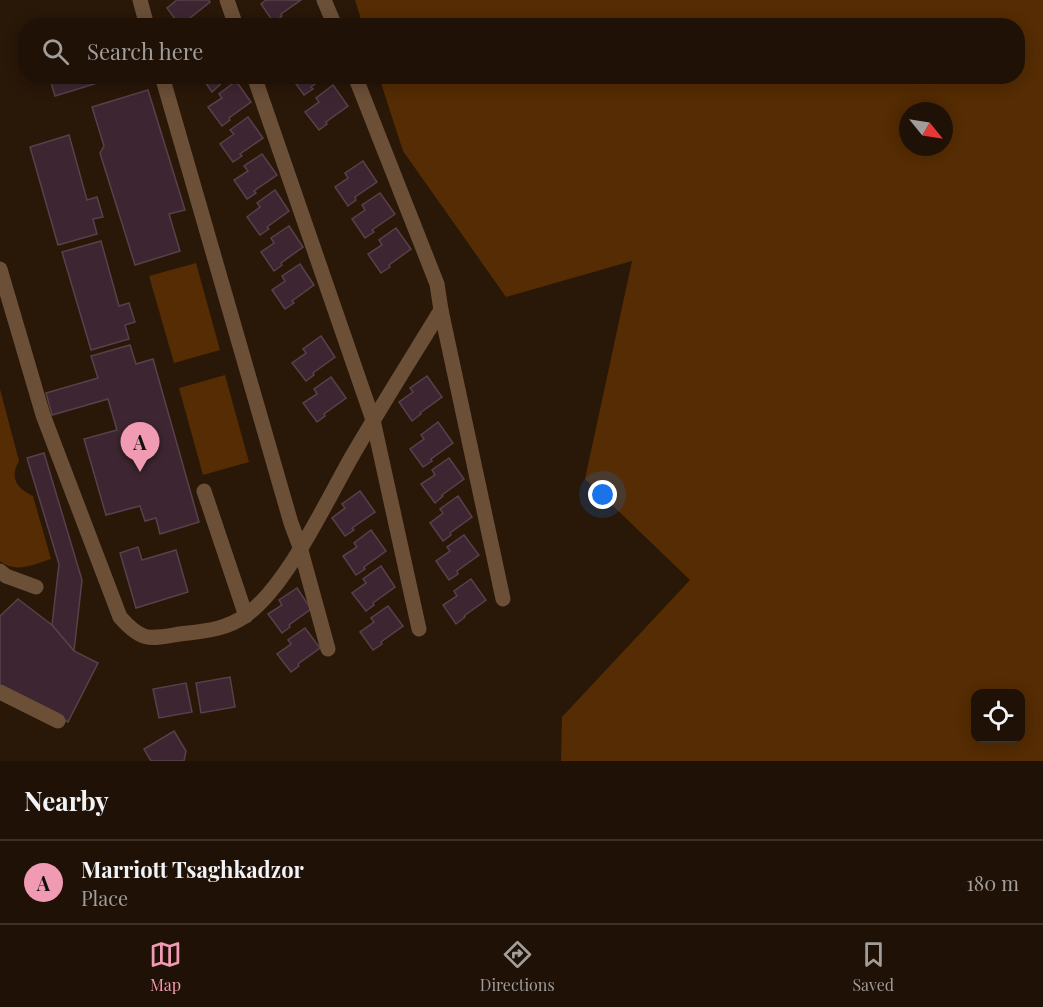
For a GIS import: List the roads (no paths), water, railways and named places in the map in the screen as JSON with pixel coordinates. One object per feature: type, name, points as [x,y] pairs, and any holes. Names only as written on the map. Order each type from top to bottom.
[{"type":"street","points":[[140,0],[145,18]]},
{"type":"street","points":[[227,0],[233,18]]},
{"type":"street","points":[[324,0],[332,18]]},
{"type":"street","points":[[164,84],[328,649]]},
{"type":"street","points":[[257,84],[373,420],[419,629]]},
{"type":"street","points":[[358,84],[437,284],[503,599]]},
{"type":"street","points":[[0,269],[43,415],[120,617],[133,632],[151,639],[221,629],[246,616],[270,592],[300,547],[373,420],[441,310]]},
{"type":"street","points":[[204,491],[246,616]]},
{"type":"street","points":[[0,571],[6,576],[36,587]]},
{"type":"street","points":[[0,692],[58,721]]},
{"type":"place","name":"Marriott Tsaghkadzor","points":[[140,472]]}]
